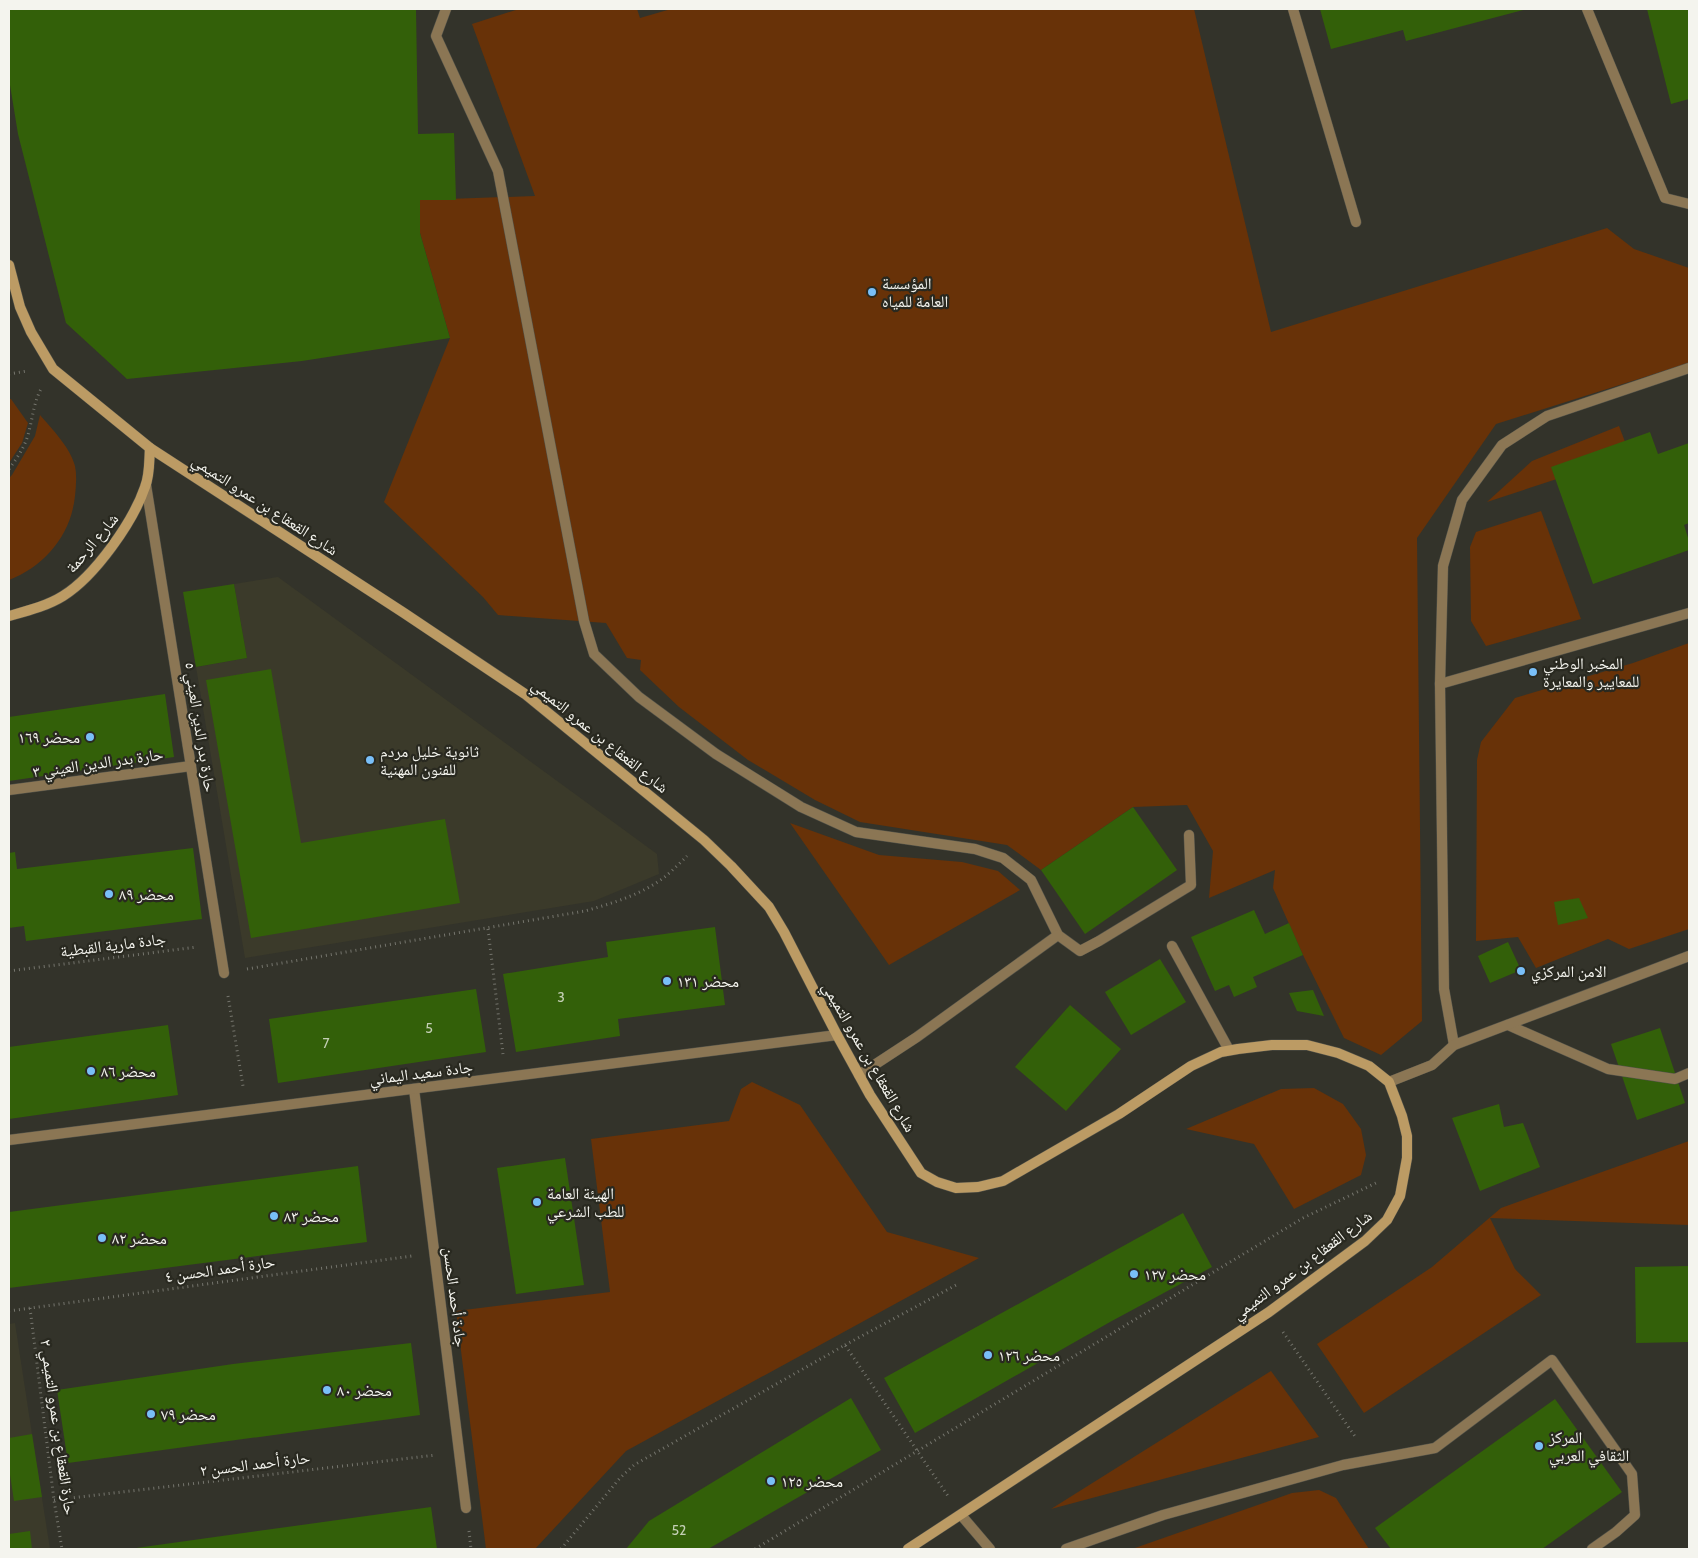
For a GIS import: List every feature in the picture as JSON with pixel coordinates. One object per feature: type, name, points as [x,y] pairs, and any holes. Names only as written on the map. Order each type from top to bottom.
[{"type":"main road","name":"شارع القعقاع بن عمرو التميمي","points":[[9,265],[20,307],[31,332],[53,369],[150,448],[404,612],[525,694],[704,840],[731,866],[769,907],[859,1076],[893,1132],[921,1173],[937,1182],[956,1188],[978,1187],[1003,1181],[1111,1119],[1191,1066],[1229,1050],[1272,1045],[1307,1045],[1338,1053],[1369,1066],[1389,1082],[1402,1116],[1407,1136],[1406,1169],[1400,1196],[1387,1220],[1365,1241],[1269,1312],[908,1549]]},
{"type":"main road","name":"شارع الرحمة","points":[[9,616],[28,611],[63,596],[89,574],[131,519],[146,485],[150,448]]},
{"type":"street","points":[[446,9],[436,36],[498,171],[584,621],[594,654],[639,697],[716,754],[801,807],[856,832],[975,849],[1003,858],[1031,880],[1058,935],[1080,951],[1099,942],[1191,885],[1189,835]]},
{"type":"street","points":[[1293,9],[1356,222]]},
{"type":"street","points":[[1587,9],[1665,198],[1689,204]]},
{"type":"street","points":[[1454,1045],[1444,989],[1440,684],[1443,566],[1462,500],[1502,445],[1547,416],[1689,368]]},
{"type":"street","name":"حارة بدر الدين العيني ٥","points":[[146,485],[224,973]]},
{"type":"street","points":[[1440,684],[1689,613]]},
{"type":"street","name":"حارة بدر الدين العيني ٣","points":[[9,790],[191,766]]},
{"type":"street","points":[[859,1076],[1058,935]]},
{"type":"street","points":[[1172,946],[1229,1050]]},
{"type":"street","points":[[1389,1082],[1432,1065],[1454,1045],[1689,956]]},
{"type":"street","points":[[1508,1025],[1608,1069],[1675,1079],[1689,1073]]},
{"type":"street","name":"جادة سعيد اليماني","points":[[9,1140],[837,1035]]},
{"type":"street","name":"جادة أحمد الحسن","points":[[414,1089],[466,1508]]},
{"type":"street","points":[[1066,1549],[1163,1515],[1343,1465],[1435,1448],[1552,1360],[1632,1474],[1635,1515],[1616,1532],[1592,1549]]},
{"type":"street","points":[[961,1515],[990,1549]]},
{"type":"path","points":[[9,469],[22,449],[29,432],[36,399],[53,369]]},
{"type":"path","points":[[246,1110],[224,973],[585,911],[613,904],[640,892],[666,876],[704,840]]},
{"type":"path","points":[[488,928],[506,1077]]},
{"type":"path","name":"جادة مارية القبطية","points":[[9,971],[220,944]]},
{"type":"path","points":[[755,1549],[916,1450],[1303,1218],[1406,1169]]},
{"type":"path","name":"حارة أحمد الحسن ٤","points":[[9,1311],[434,1253]]},
{"type":"path","points":[[561,1549],[620,1478],[634,1465],[845,1345],[958,1284]]},
{"type":"path","name":"حارة القعقاع بن عمرو التميمي ٢","points":[[30,1308],[62,1549]]},
{"type":"path","points":[[1269,1312],[1370,1459]]},
{"type":"path","points":[[845,1345],[961,1515]]},
{"type":"path","name":"حارة أحمد الحسن ٢","points":[[54,1500],[459,1452]]},
{"type":"shaded area","points":[[519,9],[637,9],[640,18],[671,9],[1194,9],[1271,332],[1607,228],[1634,249],[1689,268],[1689,363],[1496,424],[1417,538],[1422,1021],[1381,1055],[1344,1038],[1303,955],[1273,888],[1275,870],[1209,898],[1213,851],[1187,805],[1133,807],[1041,870],[1007,845],[860,822],[815,800],[748,760],[679,707],[640,670],[641,660],[627,658],[606,623],[498,615],[483,597],[384,502],[450,338],[420,233],[420,200],[535,196],[472,24]]},
{"type":"shaded area","points":[[9,399],[11,399],[28,423],[22,443],[9,463]]},
{"type":"shaded area","points":[[40,415],[65,445],[73,459],[76,474],[75,496],[68,524],[54,547],[45,558],[22,574],[9,580],[9,478],[35,436]]},
{"type":"shaded area","points":[[1619,426],[1630,455],[1487,502],[1532,461]]},
{"type":"shaded area","points":[[1541,511],[1581,619],[1486,646],[1471,621],[1470,547],[1476,532]]},
{"type":"shaded area","name":"ثانوية خليل مردم للفنون المهنية","points":[[278,577],[657,854],[659,874],[594,901],[245,958],[196,667],[247,658],[234,584]]},
{"type":"shaded area","points":[[1689,643],[1689,929],[1629,949],[1608,939],[1536,968],[1518,937],[1476,941],[1477,760],[1481,742],[1515,698],[1633,663]]},
{"type":"shaded area","points":[[790,823],[879,855],[962,862],[998,871],[1020,890],[889,965]]},
{"type":"shaded area","points":[[752,1082],[800,1105],[887,1232],[979,1258],[626,1451],[535,1549],[486,1549],[456,1311],[610,1292],[591,1139],[729,1121],[741,1089]]},
{"type":"shaded area","points":[[1314,1088],[1343,1104],[1361,1129],[1366,1155],[1361,1175],[1294,1209],[1254,1144],[1186,1129],[1281,1089]]},
{"type":"shaded area","points":[[1689,1141],[1689,1225],[1490,1218],[1515,1269],[1541,1295],[1364,1413],[1317,1344],[1432,1267],[1501,1208]]},
{"type":"shaded area","points":[[15,1323],[50,1549],[9,1549],[9,1324]]},
{"type":"shaded area","points":[[1271,1371],[1319,1437],[1051,1509]]},
{"type":"shaded area","points":[[1319,1490],[1336,1498],[1369,1549],[1132,1549],[1292,1493]]},
{"type":"building","points":[[9,9],[416,9],[418,134],[454,133],[456,200],[420,200],[420,233],[450,338],[302,361],[127,379],[66,323],[18,134],[9,79]]},
{"type":"building","points":[[1320,9],[1527,9],[1406,41],[1403,30],[1331,49]]},
{"type":"building","points":[[1647,9],[1689,9],[1689,99],[1671,104]]},
{"type":"building","points":[[1650,432],[1658,454],[1689,443],[1689,523],[1684,525],[1689,541],[1689,550],[1593,584],[1551,467]]},
{"type":"building","points":[[234,584],[247,658],[196,667],[183,592]]},
{"type":"building","points":[[271,669],[301,843],[445,819],[460,903],[251,938],[206,680]]},
{"type":"building","name":"محضر ١٦٩","points":[[165,694],[174,757],[9,781],[9,717]]},
{"type":"building","points":[[1133,807],[1177,870],[1085,934],[1041,870]]},
{"type":"building","name":"محضر ٨٩","points":[[193,848],[202,919],[26,941],[24,926],[9,928],[9,853],[15,852],[17,869]]},
{"type":"building","points":[[1579,898],[1588,918],[1558,925],[1554,902]]},
{"type":"building","points":[[1254,910],[1265,934],[1289,923],[1303,955],[1253,977],[1257,987],[1234,997],[1229,985],[1215,991],[1191,937]]},
{"type":"building","points":[[715,927],[725,1005],[618,1019],[620,1036],[516,1052],[503,974],[608,957],[606,942]]},
{"type":"building","points":[[1508,942],[1521,970],[1490,983],[1478,956]]},
{"type":"building","points":[[1160,959],[1186,1002],[1131,1035],[1105,992]]},
{"type":"building","points":[[476,989],[486,1052],[278,1083],[269,1019]]},
{"type":"building","points":[[1313,990],[1324,1016],[1297,1011],[1289,993]]},
{"type":"building","points":[[1070,1005],[1121,1049],[1066,1111],[1015,1067]]},
{"type":"building","name":"محضر ٨٦","points":[[168,1025],[178,1095],[9,1119],[9,1047]]},
{"type":"building","points":[[1660,1028],[1685,1103],[1637,1120],[1611,1044]]},
{"type":"building","points":[[1499,1104],[1504,1127],[1523,1123],[1540,1167],[1480,1191],[1452,1118]]},
{"type":"building","name":"الهيئة العامة للطب الشرعي","points":[[565,1158],[584,1285],[516,1294],[497,1168]]},
{"type":"building","points":[[358,1166],[367,1242],[9,1288],[9,1212]]},
{"type":"building","points":[[1183,1213],[1212,1267],[1110,1322],[915,1433],[884,1378]]},
{"type":"building","points":[[1689,1266],[1689,1342],[1636,1343],[1635,1267]]},
{"type":"building","points":[[411,1343],[420,1415],[68,1463],[57,1390],[233,1364]]},
{"type":"building","name":"محضر ١٢٥","points":[[851,1398],[881,1450],[708,1549],[626,1549],[649,1521]]},
{"type":"building","name":"المركز الثقافي العربي","points":[[1555,1399],[1622,1492],[1542,1549],[1391,1549],[1375,1528]]},
{"type":"building","points":[[32,1434],[42,1497],[14,1501],[9,1468],[9,1438]]},
{"type":"building","points":[[431,1507],[437,1549],[136,1549],[136,1548]]},
{"type":"building","points":[[30,1531],[32,1549],[9,1549],[9,1534]]},
{"type":"place","name":"المؤسسة العامة للمياه","points":[[872,292]]},
{"type":"place","name":"المخبر الوطني للمعايير والمعايرة","points":[[1533,672]]},
{"type":"place","name":"محضر ١٦٩","points":[[90,737]]},
{"type":"place","name":"ثانوية خليل مردم للفنون المهنية","points":[[370,760]]},
{"type":"place","name":"محضر ٨٩","points":[[109,894]]},
{"type":"place","name":"الامن المركزي","points":[[1521,971]]},
{"type":"place","name":"محضر ١٣١","points":[[667,981]]},
{"type":"place","name":"محضر ٨٦","points":[[91,1071]]},
{"type":"place","name":"الهيئة العامة للطب الشرعي","points":[[537,1202]]},
{"type":"place","name":"محضر ٨٣","points":[[274,1216]]},
{"type":"place","name":"محضر ٨٢","points":[[102,1238]]},
{"type":"place","name":"محضر ١٢٧","points":[[1134,1274]]},
{"type":"place","name":"محضر ١٢٦","points":[[988,1355]]},
{"type":"place","name":"محضر ٨٠","points":[[327,1390]]},
{"type":"place","name":"محضر ٧٩","points":[[151,1414]]},
{"type":"place","name":"المركز الثقافي العربي","points":[[1539,1446]]},
{"type":"place","name":"محضر ١٢٥","points":[[771,1481]]}]
